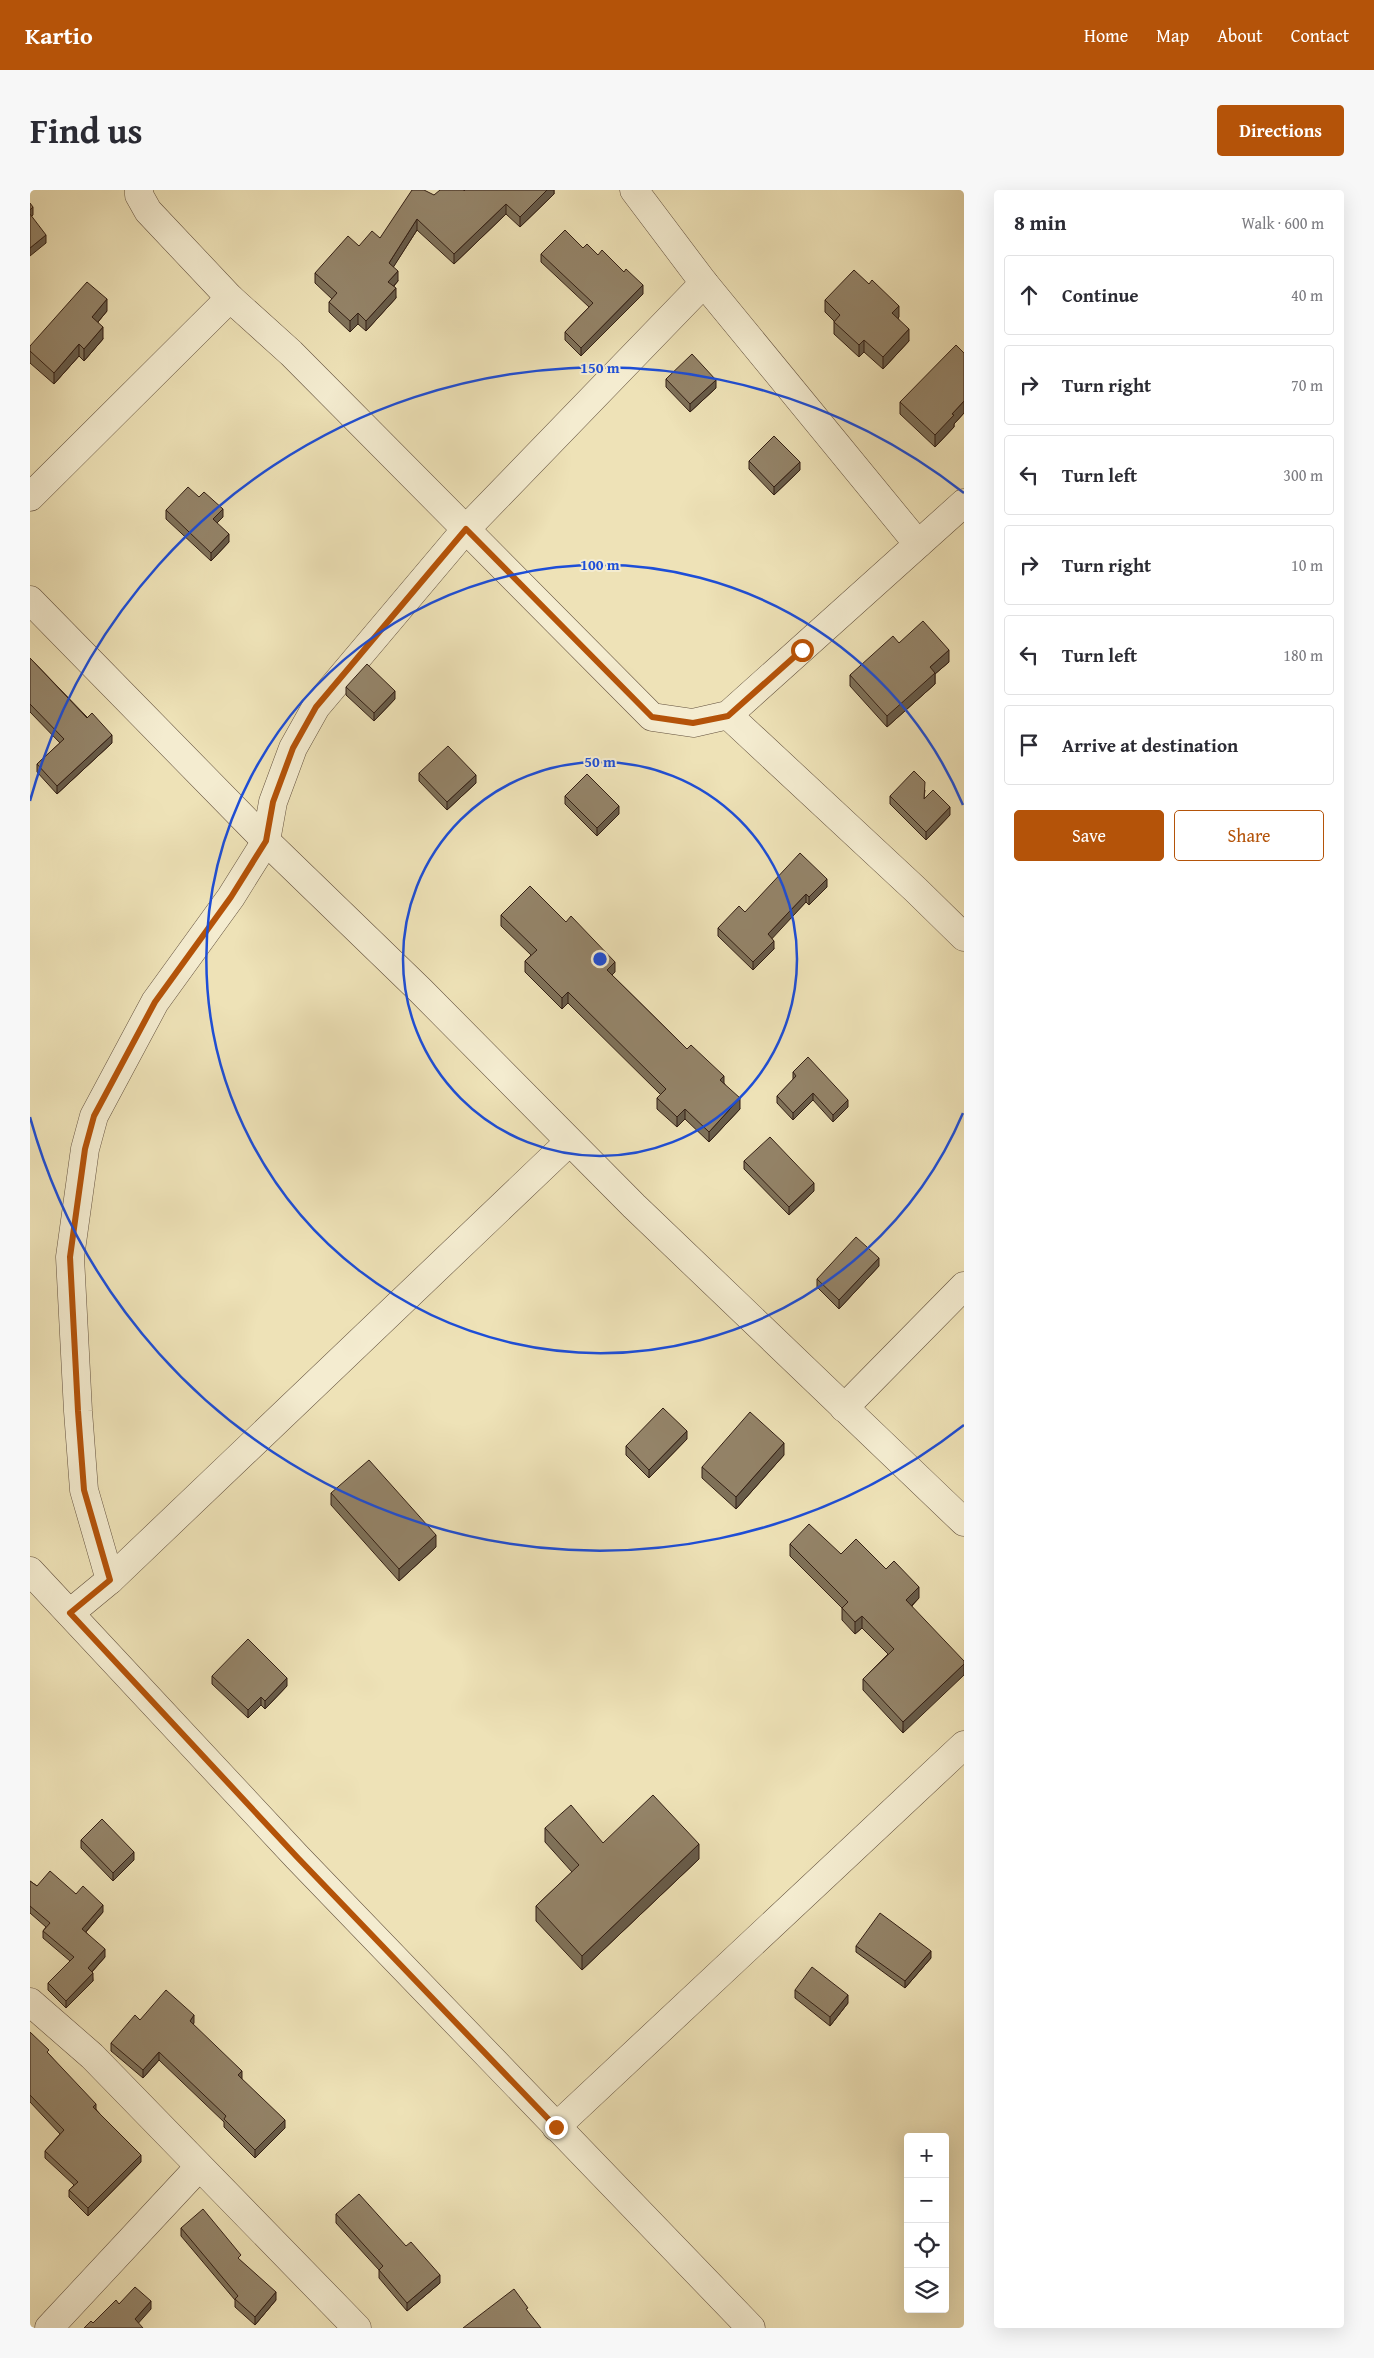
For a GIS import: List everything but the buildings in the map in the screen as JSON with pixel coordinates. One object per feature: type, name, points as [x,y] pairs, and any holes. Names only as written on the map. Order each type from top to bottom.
[{"type":"street","points":[[140,190],[139,195],[148,211],[230,298],[291,353],[652,717],[693,723],[728,716],[964,503]]},
{"type":"street","points":[[634,190],[704,283],[918,544]]},
{"type":"street","points":[[110,1580],[84,1490],[70,1257],[85,1149],[94,1116],[155,1002],[231,897],[266,841],[273,802],[293,748],[316,707],[466,529],[704,283]]},
{"type":"street","points":[[30,497],[230,298]]},
{"type":"street","points":[[30,600],[266,841],[421,991],[570,1142],[964,1522]]},
{"type":"street","points":[[728,716],[964,937]]},
{"type":"street","points":[[70,1613],[110,1580],[570,1142]]},
{"type":"street","points":[[844,1408],[964,1286]]},
{"type":"street","points":[[30,1571],[290,1850],[751,2328]]},
{"type":"street","points":[[556,2127],[964,1745]]},
{"type":"street","points":[[30,2002],[92,2056],[358,2328]]},
{"type":"street","points":[[49,2328],[199,2167]]},
{"type":"route","points":[[556,2127],[297,1857],[70,1613],[110,1580],[84,1490],[78,1411],[70,1257],[85,1149],[94,1116],[155,1002],[231,897],[266,841],[273,802],[293,748],[316,707],[466,529],[652,717],[693,723],[728,716],[802,650]]}]
